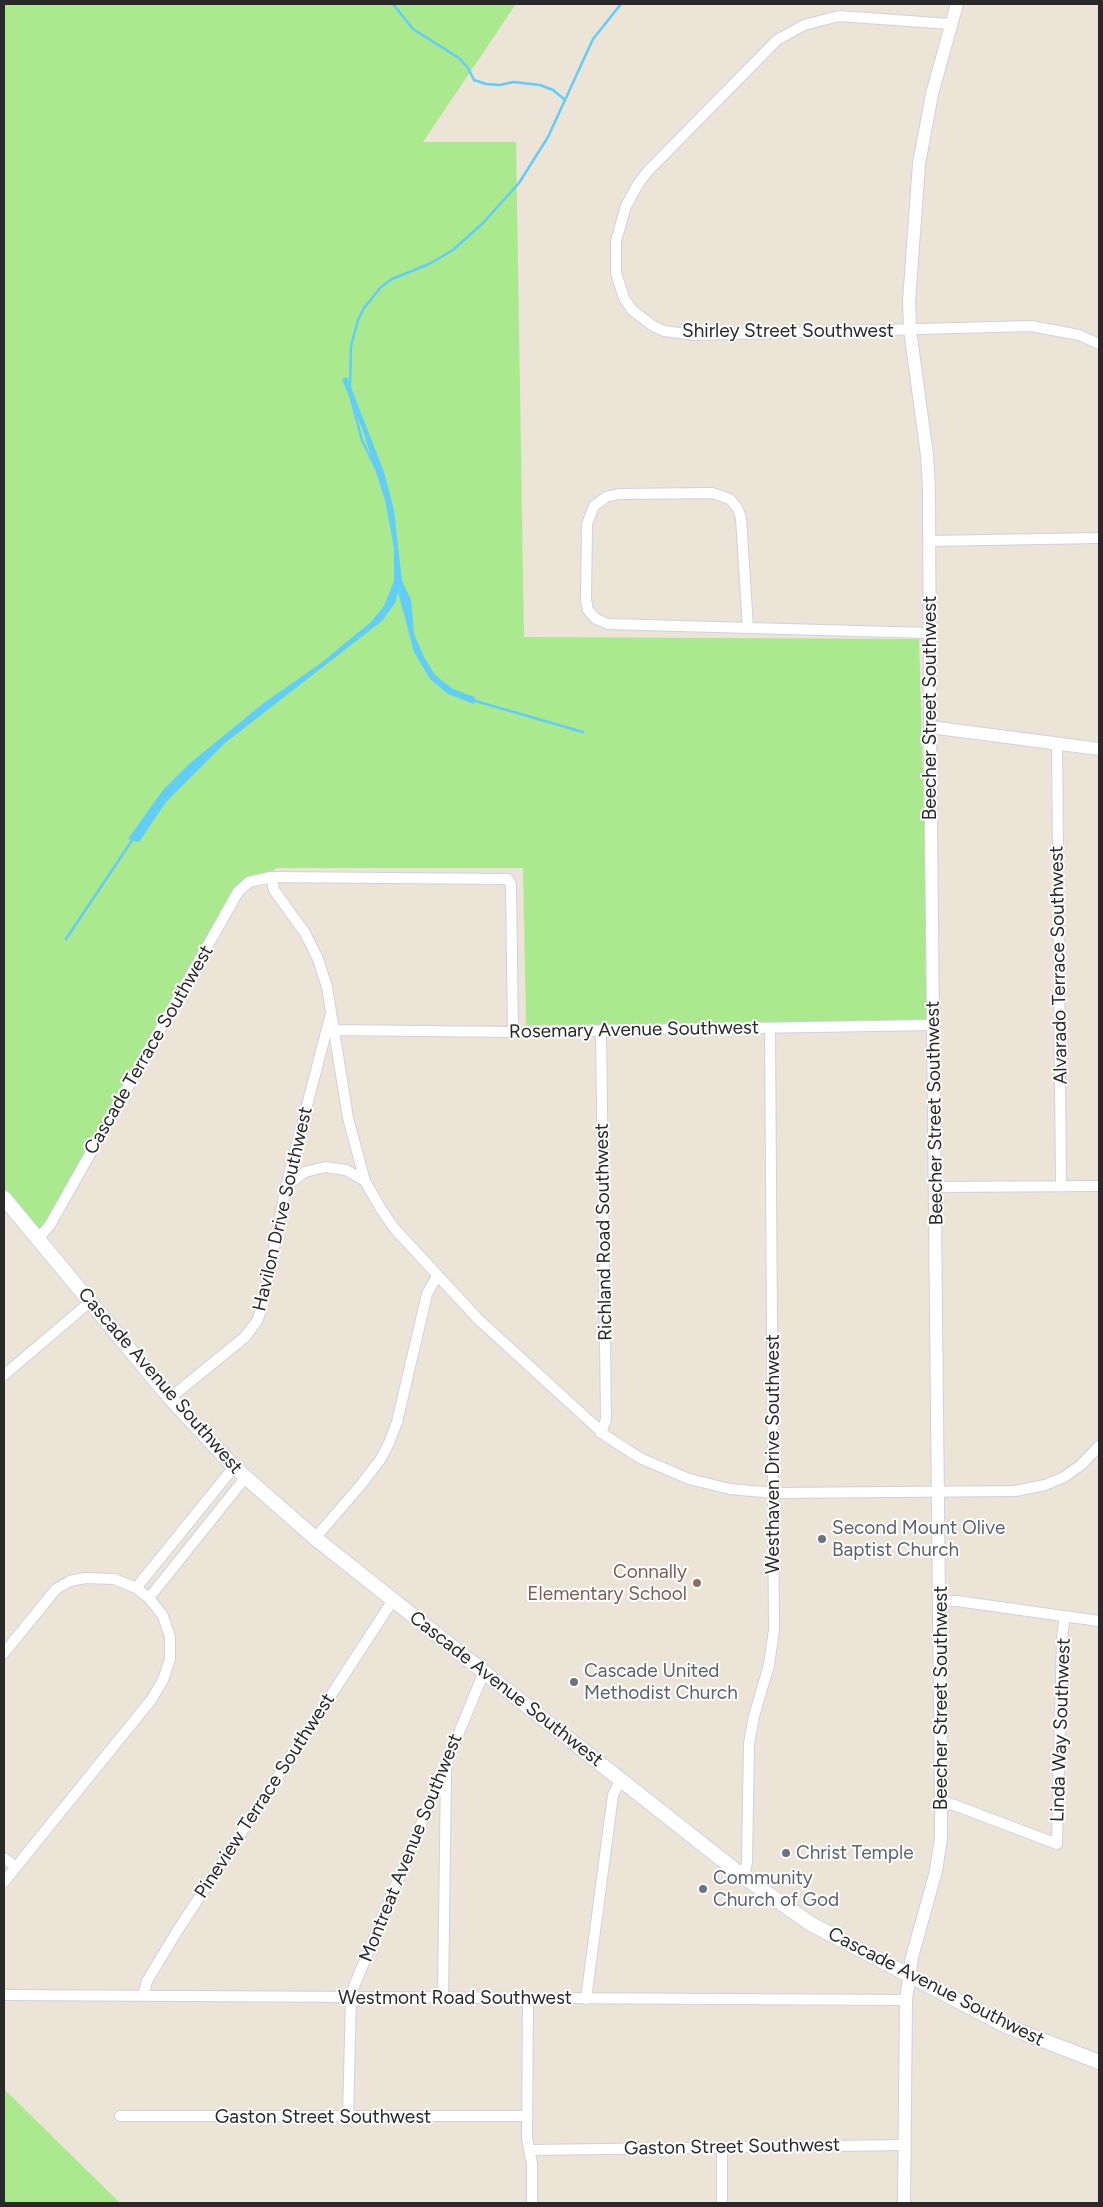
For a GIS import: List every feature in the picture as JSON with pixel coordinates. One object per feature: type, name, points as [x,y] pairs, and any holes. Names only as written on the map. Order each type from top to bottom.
[{"type":"main road","name":"Cascade Avenue Southwest","points":[[4,1198],[170,1398],[234,1468],[315,1538],[392,1600],[744,1877],[811,1924],[1006,2026],[1099,2062]]},
{"type":"street","name":"Beecher Street Southwest","points":[[904,2203],[906,2000],[912,1957],[936,1871],[941,1838],[940,1491],[929,541],[927,455],[910,330],[911,262],[920,164],[932,94],[957,4]]},
{"type":"street","name":"Shirley Street Southwest","points":[[950,24],[838,16],[804,25],[777,40],[648,171],[638,184],[626,206],[616,241],[616,272],[624,298],[641,318],[664,331],[695,335],[1031,326],[1079,336],[1099,344]]},
{"type":"street","points":[[748,628],[741,518],[738,509],[730,499],[712,493],[619,494],[606,497],[594,506],[587,524],[586,600],[588,610],[596,619],[608,624],[748,628],[929,633]]},
{"type":"street","points":[[929,541],[1099,538]]},
{"type":"street","points":[[930,727],[1099,748]]},
{"type":"street","name":"Alvarado Terrace Southwest","points":[[1057,743],[1061,1186]]},
{"type":"street","points":[[271,877],[274,890],[305,933],[318,959],[327,987],[348,1118],[365,1181],[394,1228],[437,1276],[478,1319],[602,1433],[640,1458],[689,1479],[730,1489],[774,1493],[1015,1491],[1045,1485],[1064,1477],[1081,1466],[1099,1446]]},
{"type":"street","name":"Cascade Terrace Southwest","points":[[38,1239],[50,1225],[238,892],[249,882],[271,877],[503,877],[508,879],[511,885],[513,1032]]},
{"type":"street","name":"Havilon Drive Southwest","points":[[170,1398],[245,1337],[257,1321],[263,1305],[286,1186],[331,1013]]},
{"type":"street","name":"Rosemary Avenue Southwest","points":[[334,1030],[513,1032],[934,1025]]},
{"type":"street","name":"Westhaven Drive Southwest","points":[[744,1877],[748,1862],[750,1743],[754,1716],[769,1665],[774,1630],[770,1028]]},
{"type":"street","name":"Richland Road Southwest","points":[[601,1030],[606,1419],[602,1433]]},
{"type":"street","points":[[286,1186],[305,1172],[325,1167],[346,1170],[365,1181]]},
{"type":"street","points":[[936,1187],[1099,1186]]},
{"type":"street","points":[[315,1538],[360,1486],[380,1460],[389,1443],[397,1422],[427,1294],[437,1276]]},
{"type":"street","points":[[4,1375],[90,1302]]},
{"type":"street","points":[[136,1588],[234,1468]]},
{"type":"street","points":[[149,1598],[245,1478]]},
{"type":"street","points":[[4,1653],[56,1589],[70,1581],[85,1578],[114,1579],[136,1588],[149,1598],[163,1616],[170,1637],[170,1659],[163,1680],[151,1700],[4,1882]]},
{"type":"street","name":"Pineview Terrace Southwest","points":[[143,1996],[147,1981],[176,1933],[392,1600]]},
{"type":"street","points":[[941,1601],[957,1601],[1099,1621]]},
{"type":"street","name":"Linda Way Southwest","points":[[941,1800],[1057,1844],[1062,1637],[1065,1616]]},
{"type":"street","name":"Montreat Avenue Southwest","points":[[348,2117],[351,1998],[484,1672]]},
{"type":"street","points":[[443,1998],[446,1764]]},
{"type":"street","points":[[586,1999],[614,1795],[621,1779]]},
{"type":"street","points":[[4,1858],[16,1867]]},
{"type":"street","name":"Westmont Road Southwest","points":[[4,1996],[906,2000]]},
{"type":"street","points":[[528,1998],[527,2138],[532,2164],[532,2203]]},
{"type":"street","name":"Gaston Street Southwest","points":[[120,2116],[527,2116]]},
{"type":"street","name":"Gaston Street Southwest","points":[[530,2150],[904,2145]]},
{"type":"street","points":[[722,2147],[722,2203]]},
{"type":"green space","points":[[4,4],[516,4],[423,142],[516,142],[524,637],[919,639],[930,1023],[526,1025],[523,868],[277,868],[234,894],[41,1244],[4,1204]]},
{"type":"green space","points":[[4,2089],[120,2203],[4,2203]]},
{"type":"water","points":[[347,377],[384,472],[394,510],[402,581],[411,600],[414,634],[424,657],[435,675],[453,689],[475,697],[474,704],[448,694],[430,679],[414,652],[398,592],[395,603],[382,621],[225,743],[166,802],[139,842],[128,839],[163,790],[189,764],[265,702],[321,663],[371,622],[384,606],[394,581],[394,548],[385,500],[363,431],[342,379]]},
{"type":"waterway","points":[[393,4],[413,29],[459,58],[468,68],[474,80],[486,84],[500,85],[513,82],[540,85],[553,90],[564,99]]},
{"type":"waterway","points":[[350,389],[351,346],[358,320],[364,308],[381,287],[392,279],[429,264],[453,250],[483,223],[519,183],[548,137],[593,39],[621,4]]},
{"type":"waterway","points":[[351,399],[362,440],[375,467]]},
{"type":"waterway","points":[[472,700],[583,732]]},
{"type":"waterway","points":[[66,939],[133,839]]},
{"type":"place","name":"Second Mount Olive Baptist Church","points":[[822,1539]]},
{"type":"place","name":"Connally Elementary School","points":[[697,1583]]},
{"type":"place","name":"Cascade United Methodist Church","points":[[574,1682]]},
{"type":"place","name":"Christ Temple","points":[[786,1853]]},
{"type":"place","name":"Community Church of God","points":[[703,1889]]}]
